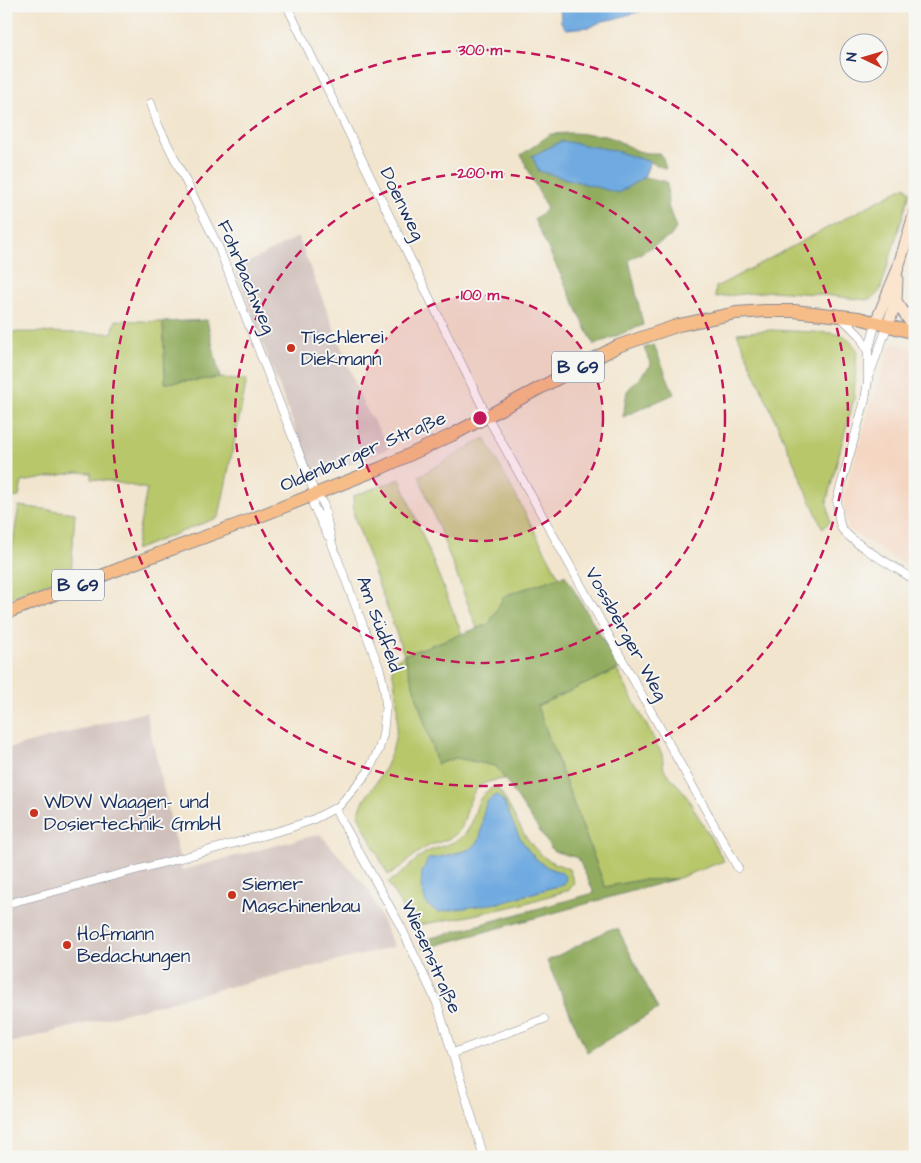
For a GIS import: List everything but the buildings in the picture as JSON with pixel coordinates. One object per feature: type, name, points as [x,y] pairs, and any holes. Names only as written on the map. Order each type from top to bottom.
[{"type":"main road","points":[[882,324],[915,212]]},
{"type":"main road","points":[[882,324],[896,301],[897,271]]},
{"type":"main road","points":[[896,301],[915,329]]},
{"type":"main road","name":"Oldenburger Straße","points":[[6,613],[245,522],[417,452],[618,346],[679,325],[736,313],[764,311],[805,312],[882,324]]},
{"type":"main road","name":"B 69","points":[[882,324],[915,333]]},
{"type":"street","name":"Doenweg","points":[[287,6],[486,416]]},
{"type":"street","name":"Fohrbachweg","points":[[151,103],[158,125],[218,246],[315,494]]},
{"type":"street","points":[[840,316],[860,336],[868,352]]},
{"type":"street","points":[[868,380],[868,352],[882,324]]},
{"type":"street","points":[[882,324],[865,400],[837,500],[842,528],[853,540],[915,580]]},
{"type":"street","name":"Vossberger Weg","points":[[486,416],[738,868]]},
{"type":"street","name":"Am Südfeld","points":[[6,904],[286,829],[335,809],[355,789],[374,761],[383,734],[386,705],[380,670],[332,544],[323,502],[315,494]]},
{"type":"street","name":"Wiesenstraße","points":[[335,809],[378,882],[415,954],[437,1003],[484,1157]]},
{"type":"street","points":[[453,1054],[544,1019]]},
{"type":"shaded area","points":[[298,237],[364,405],[390,448],[321,477],[314,473],[308,463],[235,269]]},
{"type":"shaded area","points":[[896,343],[915,349],[915,572],[848,529],[843,497],[889,348]]},
{"type":"shaded area","points":[[146,712],[182,870],[320,834],[369,890],[394,947],[6,1044],[6,749]]},
{"type":"green space","points":[[571,133],[604,136],[635,150],[659,153],[663,158],[666,169],[612,150],[618,193],[644,177],[667,182],[668,206],[676,228],[671,236],[629,260],[643,325],[594,345],[534,219],[547,209],[521,155],[551,134]]},
{"type":"green space","points":[[906,186],[910,192],[880,291],[874,297],[866,300],[772,291],[715,297],[716,287]]},
{"type":"green space","points":[[116,320],[163,322],[166,383],[220,378],[247,379],[219,517],[135,550],[147,489],[91,479],[91,473],[77,472],[22,482],[19,497],[6,498],[6,332],[112,333]]},
{"type":"green space","points":[[207,320],[220,378],[165,383],[163,322]]},
{"type":"green space","points":[[771,330],[832,333],[845,336],[857,349],[854,398],[827,500],[830,522],[823,529],[737,333]]},
{"type":"green space","points":[[654,345],[674,394],[623,417],[627,391],[651,365],[644,348]]},
{"type":"green space","points":[[485,438],[559,577],[504,596],[489,624],[477,628],[419,476]]},
{"type":"green space","points":[[400,479],[462,634],[404,655],[354,516],[353,496]]},
{"type":"green space","points":[[19,506],[75,513],[71,575],[6,599],[6,583]]},
{"type":"green space","points":[[565,575],[620,668],[537,706],[605,887],[640,880],[676,879],[423,949],[420,941],[594,893],[578,858],[553,851],[496,766],[456,758],[437,764],[404,655],[489,624],[504,596]]},
{"type":"green space","points":[[404,655],[437,764],[456,758],[496,766],[505,779],[487,782],[473,793],[462,826],[456,834],[425,848],[388,875],[358,815],[365,799],[381,775],[393,747],[396,733],[397,707],[391,663]]},
{"type":"green space","points":[[617,670],[662,754],[664,770],[684,792],[724,861],[676,879],[640,880],[605,887],[537,706]]},
{"type":"green space","points":[[497,787],[533,846],[550,861],[569,869],[574,883],[569,890],[519,905],[412,926],[388,882],[425,853],[456,841],[464,835],[472,822],[478,802],[487,791]],"holes":[[[504,801],[524,845],[540,862],[561,872],[564,884],[498,903],[470,906],[428,860],[471,849],[480,841],[486,803]]]},
{"type":"green space","points":[[618,929],[658,1009],[587,1052],[547,961],[608,930]]},
{"type":"water","points":[[560,6],[654,7],[603,21],[590,27],[566,29],[561,22]]},
{"type":"water","points":[[562,141],[612,150],[650,162],[644,177],[618,193],[539,171],[532,156]]},
{"type":"water","points":[[498,795],[529,851],[546,866],[561,872],[566,878],[564,884],[498,903],[438,912],[427,905],[421,888],[422,872],[428,859],[458,853],[473,847],[481,835],[486,804],[491,798]]},
{"type":"place","name":"Tischlerei Diekmann","points":[[291,348]]},
{"type":"place","name":"WDW Waagen- und Dosiertechnik GmbH","points":[[34,813]]},
{"type":"place","name":"Siemer Maschinenbau","points":[[232,895]]},
{"type":"place","name":"Hofmann Bedachungen","points":[[67,945]]}]
